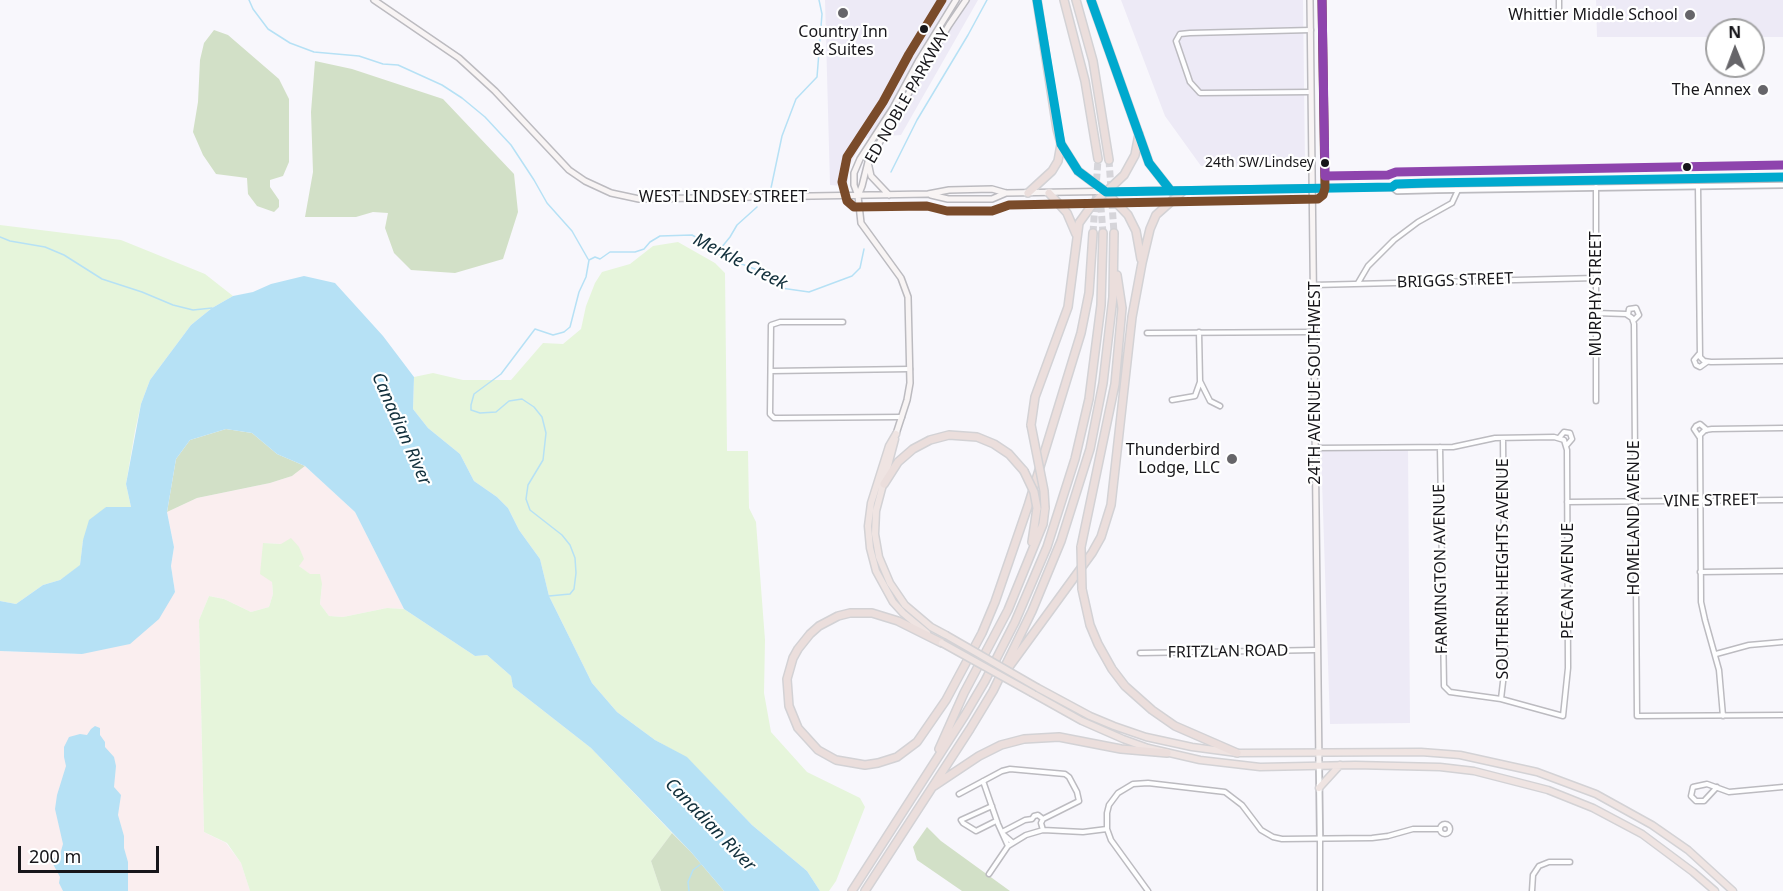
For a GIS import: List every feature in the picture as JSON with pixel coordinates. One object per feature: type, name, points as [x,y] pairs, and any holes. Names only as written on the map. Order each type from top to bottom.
[{"type":"highway","points":[[1037,0],[1056,129],[1061,144],[1078,171],[1123,208],[1132,222],[1139,241],[1142,262]]},
{"type":"highway","points":[[1064,0],[1085,81],[1098,159]]},
{"type":"highway","points":[[1076,0],[1093,62],[1109,160]]},
{"type":"highway","points":[[1090,0],[1152,168],[1171,191]]},
{"type":"highway","points":[[930,770],[964,693],[1018,587],[1043,524],[1044,491],[1031,425],[1035,397],[1068,307],[1079,223],[1085,213],[1124,175],[1137,148],[1138,134]]},
{"type":"highway","points":[[1028,193],[1052,171],[1058,161],[1061,144]]},
{"type":"highway","points":[[865,891],[993,691],[1092,553],[1107,521],[1111,505],[1132,316],[1149,229],[1156,215],[1183,191]]},
{"type":"highway","points":[[1049,193],[1067,213],[1077,236]]},
{"type":"highway","points":[[852,891],[970,707],[1011,630],[1047,547],[1075,459],[1091,388],[1101,297],[1102,233]]},
{"type":"highway","points":[[993,691],[1044,585],[1080,486],[1103,383],[1111,325],[1114,233]]},
{"type":"highway","points":[[1093,234],[1089,293],[1081,333],[1028,506],[982,633],[946,700],[917,742],[897,757],[878,763],[857,764],[836,760],[818,750],[798,728],[789,706],[787,679],[793,658],[810,634],[819,626],[838,616],[861,612],[872,613],[898,621],[942,643],[1032,693],[1102,730],[1167,753]]},
{"type":"highway","points":[[1114,257],[1122,308],[1119,356],[1110,415],[1081,547],[1082,589],[1090,625],[1112,669],[1125,686],[1152,710],[1175,726],[1237,753]]},
{"type":"highway","points":[[896,434],[889,446],[871,503],[868,526],[872,559],[880,582],[893,602],[921,629],[942,643]]},
{"type":"highway","points":[[896,434],[875,523],[877,546],[884,571],[896,593],[920,619],[1038,688],[1090,716],[1146,737],[1192,747],[1237,753],[1421,752],[1460,755],[1537,772],[1596,794],[1652,825],[1688,850],[1733,891]]},
{"type":"highway","points":[[884,484],[898,462],[913,448],[949,435],[977,437],[1009,454],[1024,471],[1034,492],[1037,508],[1033,538],[1018,587]]},
{"type":"highway","points":[[932,787],[979,756],[1001,745],[1024,739],[1059,737],[1121,749],[1167,753],[1233,765],[1413,766],[1474,771],[1548,790],[1593,808],[1642,834],[1715,891]]},
{"type":"highway","points":[[1319,788],[1340,765]]},
{"type":"main road","name":"WEST LINDSEY STREET","points":[[374,0],[459,58],[495,91],[569,170],[585,181],[611,193],[639,199],[928,194],[949,189],[992,189],[1006,194]]},
{"type":"main road","name":"ED NOBLE PARKWAY","points":[[896,434],[909,392],[906,290],[901,278],[861,223],[854,180],[858,162],[894,108],[919,60],[956,0]]},
{"type":"main road","name":"ED NOBLE PARKWAY","points":[[858,196],[868,162],[966,0]]},
{"type":"main road","name":"24TH AVENUE SOUTHWEST","points":[[1310,0],[1319,766]]},
{"type":"main road","points":[[868,162],[871,176],[889,195]]},
{"type":"main road","name":"WEST LINDSEY STREET","points":[[928,194],[948,199],[992,199],[1006,194],[1028,193],[1313,189]]},
{"type":"street","points":[[1559,0],[1559,10]]},
{"type":"street","points":[[1311,30],[1180,34],[1176,38],[1176,44],[1190,82],[1196,91],[1202,94],[1311,92]]},
{"type":"street","points":[[1740,177],[1740,185]]},
{"type":"street","points":[[1758,177],[1759,185]]},
{"type":"street","name":"WEST LINDSEY STREET","points":[[1313,189],[1459,182],[1783,177]]},
{"type":"street","points":[[1579,180],[1579,188]]},
{"type":"street","points":[[1598,187],[1600,180]]},
{"type":"street","points":[[1358,283],[1368,266],[1394,240],[1418,222],[1452,204],[1459,182]]},
{"type":"street","points":[[1437,183],[1437,190]]},
{"type":"street","name":"WEST LINDSEY STREET","points":[[1392,187],[1397,191],[1783,184]]},
{"type":"street","points":[[1698,186],[1699,353],[1694,360],[1696,365],[1701,367],[1705,361]]},
{"type":"street","name":"MURPHY STREET","points":[[1596,401],[1598,187]]},
{"type":"street","name":"BRIGGS STREET","points":[[1314,285],[1596,278]]},
{"type":"street","points":[[1596,314],[1628,315],[1633,321],[1639,315],[1636,308],[1629,309],[1628,315]]},
{"type":"street","name":"HOMELAND AVENUE","points":[[1633,321],[1636,716],[1723,716]]},
{"type":"street","points":[[843,322],[773,323],[769,411],[774,417],[902,417]]},
{"type":"street","points":[[1172,400],[1195,396],[1198,392],[1200,381],[1199,332]]},
{"type":"street","points":[[1147,333],[1315,332]]},
{"type":"street","points":[[1699,353],[1705,361]]},
{"type":"street","points":[[1705,361],[1781,361]]},
{"type":"street","points":[[771,371],[910,369]]},
{"type":"street","points":[[1200,381],[1210,401],[1220,406]]},
{"type":"street","points":[[1705,431],[1700,424],[1695,426],[1694,429],[1700,438],[1700,572],[1703,611],[1716,654],[1722,689],[1723,716],[1783,715]]},
{"type":"street","points":[[1705,431],[1783,428]]},
{"type":"street","points":[[1700,438],[1705,431]]},
{"type":"street","points":[[1316,448],[1458,446],[1488,438],[1561,439],[1563,432],[1570,433],[1572,439],[1566,446]]},
{"type":"street","name":"SOUTHERN HEIGHTS AVENUE","points":[[1501,699],[1505,665],[1503,438]]},
{"type":"street","name":"PECAN AVENUE","points":[[1501,699],[1563,716],[1568,668],[1567,502],[1566,446],[1561,439]]},
{"type":"street","name":"FARMINGTON AVENUE","points":[[1440,447],[1442,675],[1444,686],[1446,690],[1501,699]]},
{"type":"street","name":"VINE STREET","points":[[1567,502],[1783,500]]},
{"type":"street","points":[[1700,572],[1783,571]]},
{"type":"street","points":[[1716,654],[1749,645],[1783,642]]},
{"type":"street","name":"FRITZLAN ROAD","points":[[1140,652],[1316,650]]},
{"type":"street","points":[[1319,766],[1320,891]]},
{"type":"street","points":[[959,794],[1010,769],[1065,774],[1077,792],[1079,801],[1043,820]]},
{"type":"street","points":[[983,781],[996,821],[1010,844]]},
{"type":"street","points":[[1148,891],[1111,840],[1107,828],[1107,813],[1114,796],[1130,785],[1148,783],[1225,792],[1242,805],[1261,830],[1273,837],[1287,840],[1380,838],[1413,829],[1440,828]]},
{"type":"street","points":[[1717,787],[1704,801],[1696,801],[1691,796],[1693,787],[1707,784],[1717,787],[1729,792],[1783,787]]},
{"type":"street","points":[[992,806],[962,820],[976,831],[996,821]]},
{"type":"street","points":[[1002,833],[1038,815],[1043,820],[1044,830]]},
{"type":"street","points":[[989,874],[1010,844],[1026,835],[1044,830],[1083,832],[1107,828]]},
{"type":"street","points":[[1532,891],[1532,880],[1536,868],[1549,862],[1570,862]]},
{"type":"shaded area","points":[[825,0],[978,0],[901,135],[865,138],[848,168],[848,182],[843,186],[830,185]]},
{"type":"shaded area","points":[[1121,0],[1303,0],[1305,167],[1201,166],[1165,116]]},
{"type":"shaded area","name":"Whittier Middle School","points":[[1596,0],[1783,0],[1783,37],[1765,37],[1765,18],[1705,18],[1705,37],[1597,37]]},
{"type":"shaded area","points":[[1408,448],[1410,723],[1330,724],[1321,450]]},
{"type":"shaded area","points":[[305,466],[355,512],[404,609],[387,608],[343,617],[329,616],[320,604],[322,584],[299,566],[281,544],[263,543],[272,582],[273,594],[269,607],[251,612],[224,599],[209,596],[199,620],[204,832],[226,843],[241,863],[250,891],[0,891],[0,651],[82,654],[175,592],[171,566],[174,547],[167,512],[197,498],[270,483],[292,476]]},
{"type":"green space","points":[[214,30],[228,35],[279,79],[289,99],[289,162],[283,176],[270,180],[270,187],[279,200],[279,207],[274,212],[257,206],[248,194],[247,178],[216,174],[203,155],[193,132],[198,102],[200,60],[204,43]]},
{"type":"green space","points":[[315,61],[352,69],[443,99],[514,174],[518,212],[503,259],[455,273],[411,270],[394,253],[385,228],[388,213],[373,212],[356,217],[305,217],[313,172],[311,112]]},
{"type":"green space","points":[[0,225],[121,240],[205,274],[233,296],[212,308],[191,325],[150,380],[141,404],[126,484],[131,507],[106,507],[83,540],[80,566],[60,580],[43,585],[16,604],[0,601]]},
{"type":"green space","points":[[678,242],[715,263],[725,273],[727,451],[748,451],[749,508],[756,522],[765,640],[764,693],[771,732],[807,772],[860,798],[865,807],[836,881],[829,891],[820,891],[807,871],[752,825],[687,758],[655,740],[617,712],[592,683],[549,596],[540,559],[519,530],[508,508],[474,481],[460,454],[428,428],[413,409],[414,377],[433,373],[463,380],[511,380],[543,343],[563,344],[581,329],[586,306],[602,272],[630,264],[653,246]]},
{"type":"green space","points":[[226,429],[252,433],[277,454],[305,466],[292,476],[270,483],[197,498],[167,512],[176,459],[190,440]]},
{"type":"green space","points":[[291,538],[299,547],[304,559],[299,566],[310,574],[320,574],[322,584],[320,604],[329,616],[343,617],[387,608],[404,609],[475,656],[487,655],[511,676],[513,687],[591,748],[672,833],[651,861],[661,891],[250,891],[241,863],[227,843],[204,832],[199,620],[209,596],[224,599],[251,612],[269,607],[273,594],[272,582],[260,574],[263,543],[281,544]]},
{"type":"green space","points":[[927,827],[941,841],[1010,891],[962,891],[917,860],[913,847]]},
{"type":"green space","points":[[672,833],[724,891],[661,891],[651,861]]},
{"type":"water","name":"Canadian River","points":[[304,276],[335,283],[383,336],[414,377],[413,409],[428,428],[460,454],[474,481],[508,508],[519,530],[540,559],[549,596],[592,683],[617,712],[655,740],[687,757],[752,825],[807,871],[820,891],[724,891],[691,852],[591,748],[513,687],[511,676],[487,655],[475,656],[404,609],[355,512],[305,466],[277,454],[252,433],[226,429],[190,440],[176,459],[167,512],[174,547],[171,566],[175,592],[159,619],[130,644],[82,654],[0,651],[0,601],[16,604],[43,585],[60,580],[80,565],[83,540],[89,520],[106,507],[131,507],[126,484],[141,404],[150,380],[191,325],[212,308],[233,296]]},
{"type":"water","points":[[95,726],[100,728],[105,747],[114,757],[116,766],[114,787],[121,795],[118,815],[128,862],[128,891],[63,891],[59,883],[60,877],[53,864],[53,858],[59,858],[63,844],[55,809],[66,766],[64,747],[69,737],[87,735]]},
{"type":"waterway","points":[[249,0],[268,29],[290,43],[314,52],[359,56],[383,64],[398,65],[442,85],[462,98],[485,117],[511,145],[547,203],[572,231],[588,259]]},
{"type":"waterway","points":[[771,188],[782,136],[796,99],[817,77],[822,14],[819,0]]},
{"type":"waterway","name":"Merkle Creek","points":[[891,172],[917,120],[987,0]]},
{"type":"waterway","points":[[716,250],[721,248],[737,225],[757,207]]},
{"type":"waterway","name":"Merkle Creek","points":[[589,260],[595,257],[600,259],[610,252],[635,252],[644,249],[660,236],[692,235],[701,240],[709,249],[755,269],[781,288],[809,292],[852,276],[860,268],[864,249]]},
{"type":"waterway","points":[[0,237],[45,247],[64,255],[102,279],[173,305],[193,310],[212,308]]},
{"type":"waterway","name":"Merkle Creek","points":[[549,596],[570,594],[574,589],[576,573],[575,558],[570,545],[562,535],[530,510],[526,499],[528,485],[543,460],[546,433],[542,417],[534,407],[522,399],[509,401],[496,412],[480,413],[471,410],[471,405],[474,394],[501,374],[535,329],[553,335],[564,332],[570,327],[589,260]]},
{"type":"waterway","points":[[689,891],[688,882],[693,870],[701,864]]},
{"type":"tunnel","points":[[1093,233],[1098,159]]},
{"type":"tunnel","points":[[1109,160],[1114,233]]},
{"type":"tunnel","points":[[1100,195],[1103,233]]},
{"type":"transit line","points":[[942,0],[883,102],[847,157],[842,182],[847,201],[854,207],[927,206],[947,211],[992,211],[1009,205],[1318,199],[1323,195],[1325,188],[1322,0]]},
{"type":"transit line","points":[[1037,0],[1061,144],[1078,171],[1106,192],[1392,187],[1396,184],[1427,183],[1783,177]]},
{"type":"transit line","points":[[1091,0],[1149,163],[1171,191]]},
{"type":"transit line","points":[[1322,0],[1325,176],[1388,175],[1396,172],[1783,165]]},
{"type":"place","name":"Country Inn & Suites","points":[[843,13]]},
{"type":"place","name":"Whittier Middle School","points":[[1690,15]]},
{"type":"place","name":"The Annex","points":[[1763,90]]},
{"type":"place","name":"24th SW/Lindsey","points":[[1325,163]]},
{"type":"place","name":"Thunderbird Lodge, LLC","points":[[1232,459]]}]
